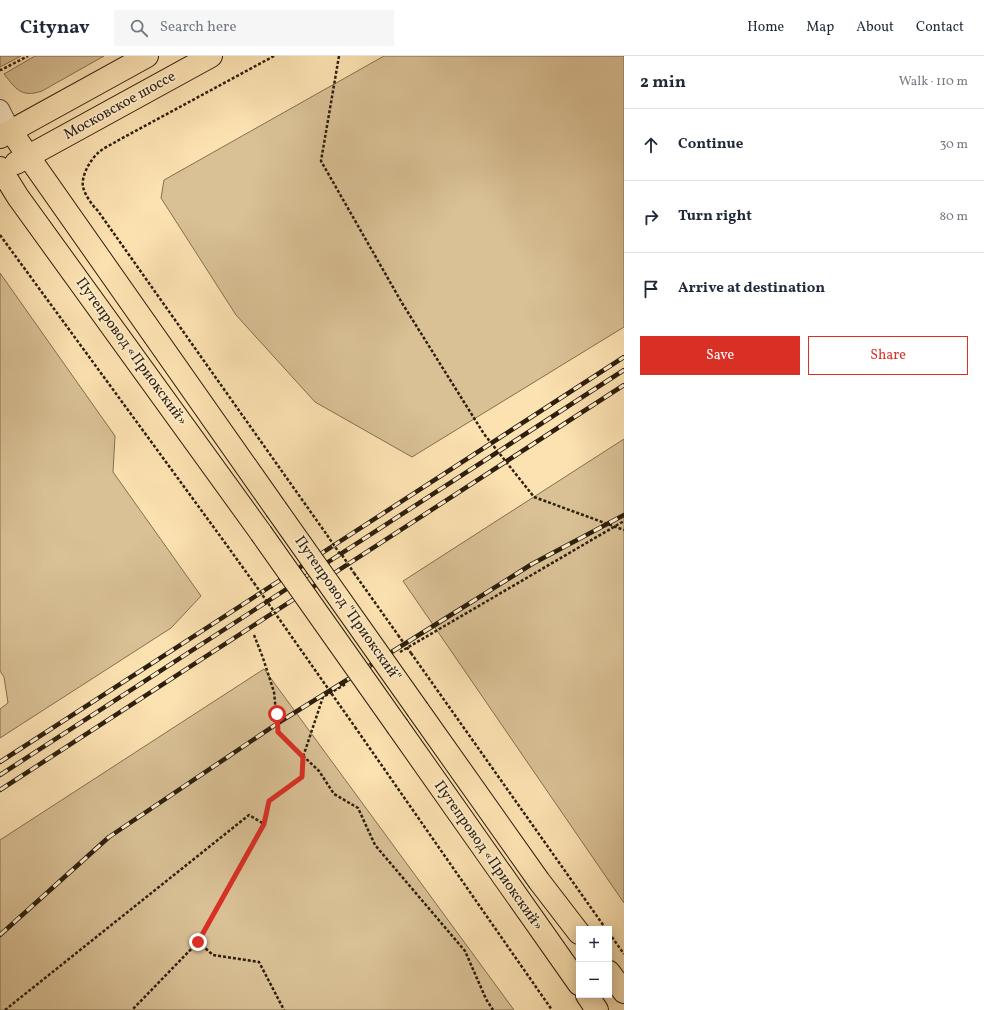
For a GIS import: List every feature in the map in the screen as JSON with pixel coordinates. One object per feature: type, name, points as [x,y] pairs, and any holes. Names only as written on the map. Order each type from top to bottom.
[{"type":"main road","name":"Московское шоссе","points":[[6,134],[147,56]]},
{"type":"main road","name":"Московское шоссе","points":[[0,170],[212,56]]},
{"type":"main road","points":[[6,134],[28,156]]},
{"type":"main road","name":"Путепровод «Приокский»","points":[[28,156],[276,509]]},
{"type":"main road","name":"Путепровод «Приокский»","points":[[0,170],[261,533]]},
{"type":"main road","name":"Путепровод \"Приокский\"","points":[[276,509],[418,710]]},
{"type":"main road","name":"Путепровод \"Приокский\"","points":[[261,533],[398,727]]},
{"type":"main road","name":"Путепровод «Приокский»","points":[[418,710],[539,881],[576,929]]},
{"type":"main road","name":"Путепровод «Приокский»","points":[[398,727],[576,980]]},
{"type":"main road","points":[[612,976],[624,992]]},
{"type":"main road","points":[[588,998],[597,1010]]},
{"type":"street","points":[[0,109],[6,134]]},
{"type":"path","points":[[0,69],[1,70],[28,56]]},
{"type":"path","points":[[274,56],[117,141],[98,153],[87,169],[83,187],[92,205],[98,211],[604,926]]},
{"type":"path","points":[[339,56],[321,161],[402,303],[484,434],[534,497],[624,530]]},
{"type":"path","points":[[0,235],[224,540],[552,1010]]},
{"type":"path","points":[[398,653],[624,521]]},
{"type":"path","points":[[254,635],[274,692],[278,732],[319,772],[334,794],[358,808],[375,846],[465,951],[486,999],[493,1010]]},
{"type":"path","points":[[132,1010],[198,942],[264,824],[269,801],[302,777],[303,757],[323,697],[350,681]]},
{"type":"path","points":[[5,1010],[249,815],[264,824]]},
{"type":"path","points":[[612,937],[624,954]]},
{"type":"path","points":[[198,942],[213,955],[259,962],[284,1010]]},
{"type":"shaded area","points":[[0,56],[21,56],[0,67]]},
{"type":"shaded area","points":[[35,56],[104,56],[42,91],[35,93],[24,93],[16,88],[4,74]]},
{"type":"shaded area","points":[[384,56],[624,56],[624,327],[412,457],[315,402],[236,315],[161,198],[164,180]]},
{"type":"shaded area","points":[[0,273],[115,436],[113,472],[201,596],[171,628],[0,738],[0,709],[8,703],[4,677],[0,671]]},
{"type":"shaded area","points":[[624,439],[624,903],[403,581]]},
{"type":"shaded area","points":[[264,669],[514,1010],[0,1010],[0,840]]},
{"type":"railway","points":[[0,762],[624,357]]},
{"type":"railway","points":[[0,775],[624,370]]},
{"type":"railway","points":[[0,790],[624,385]]},
{"type":"railway","points":[[0,935],[109,837],[278,723],[532,564],[624,515]]},
{"type":"route","points":[[198,942],[264,824],[269,801],[302,777],[303,757],[278,732],[277,714]]}]
